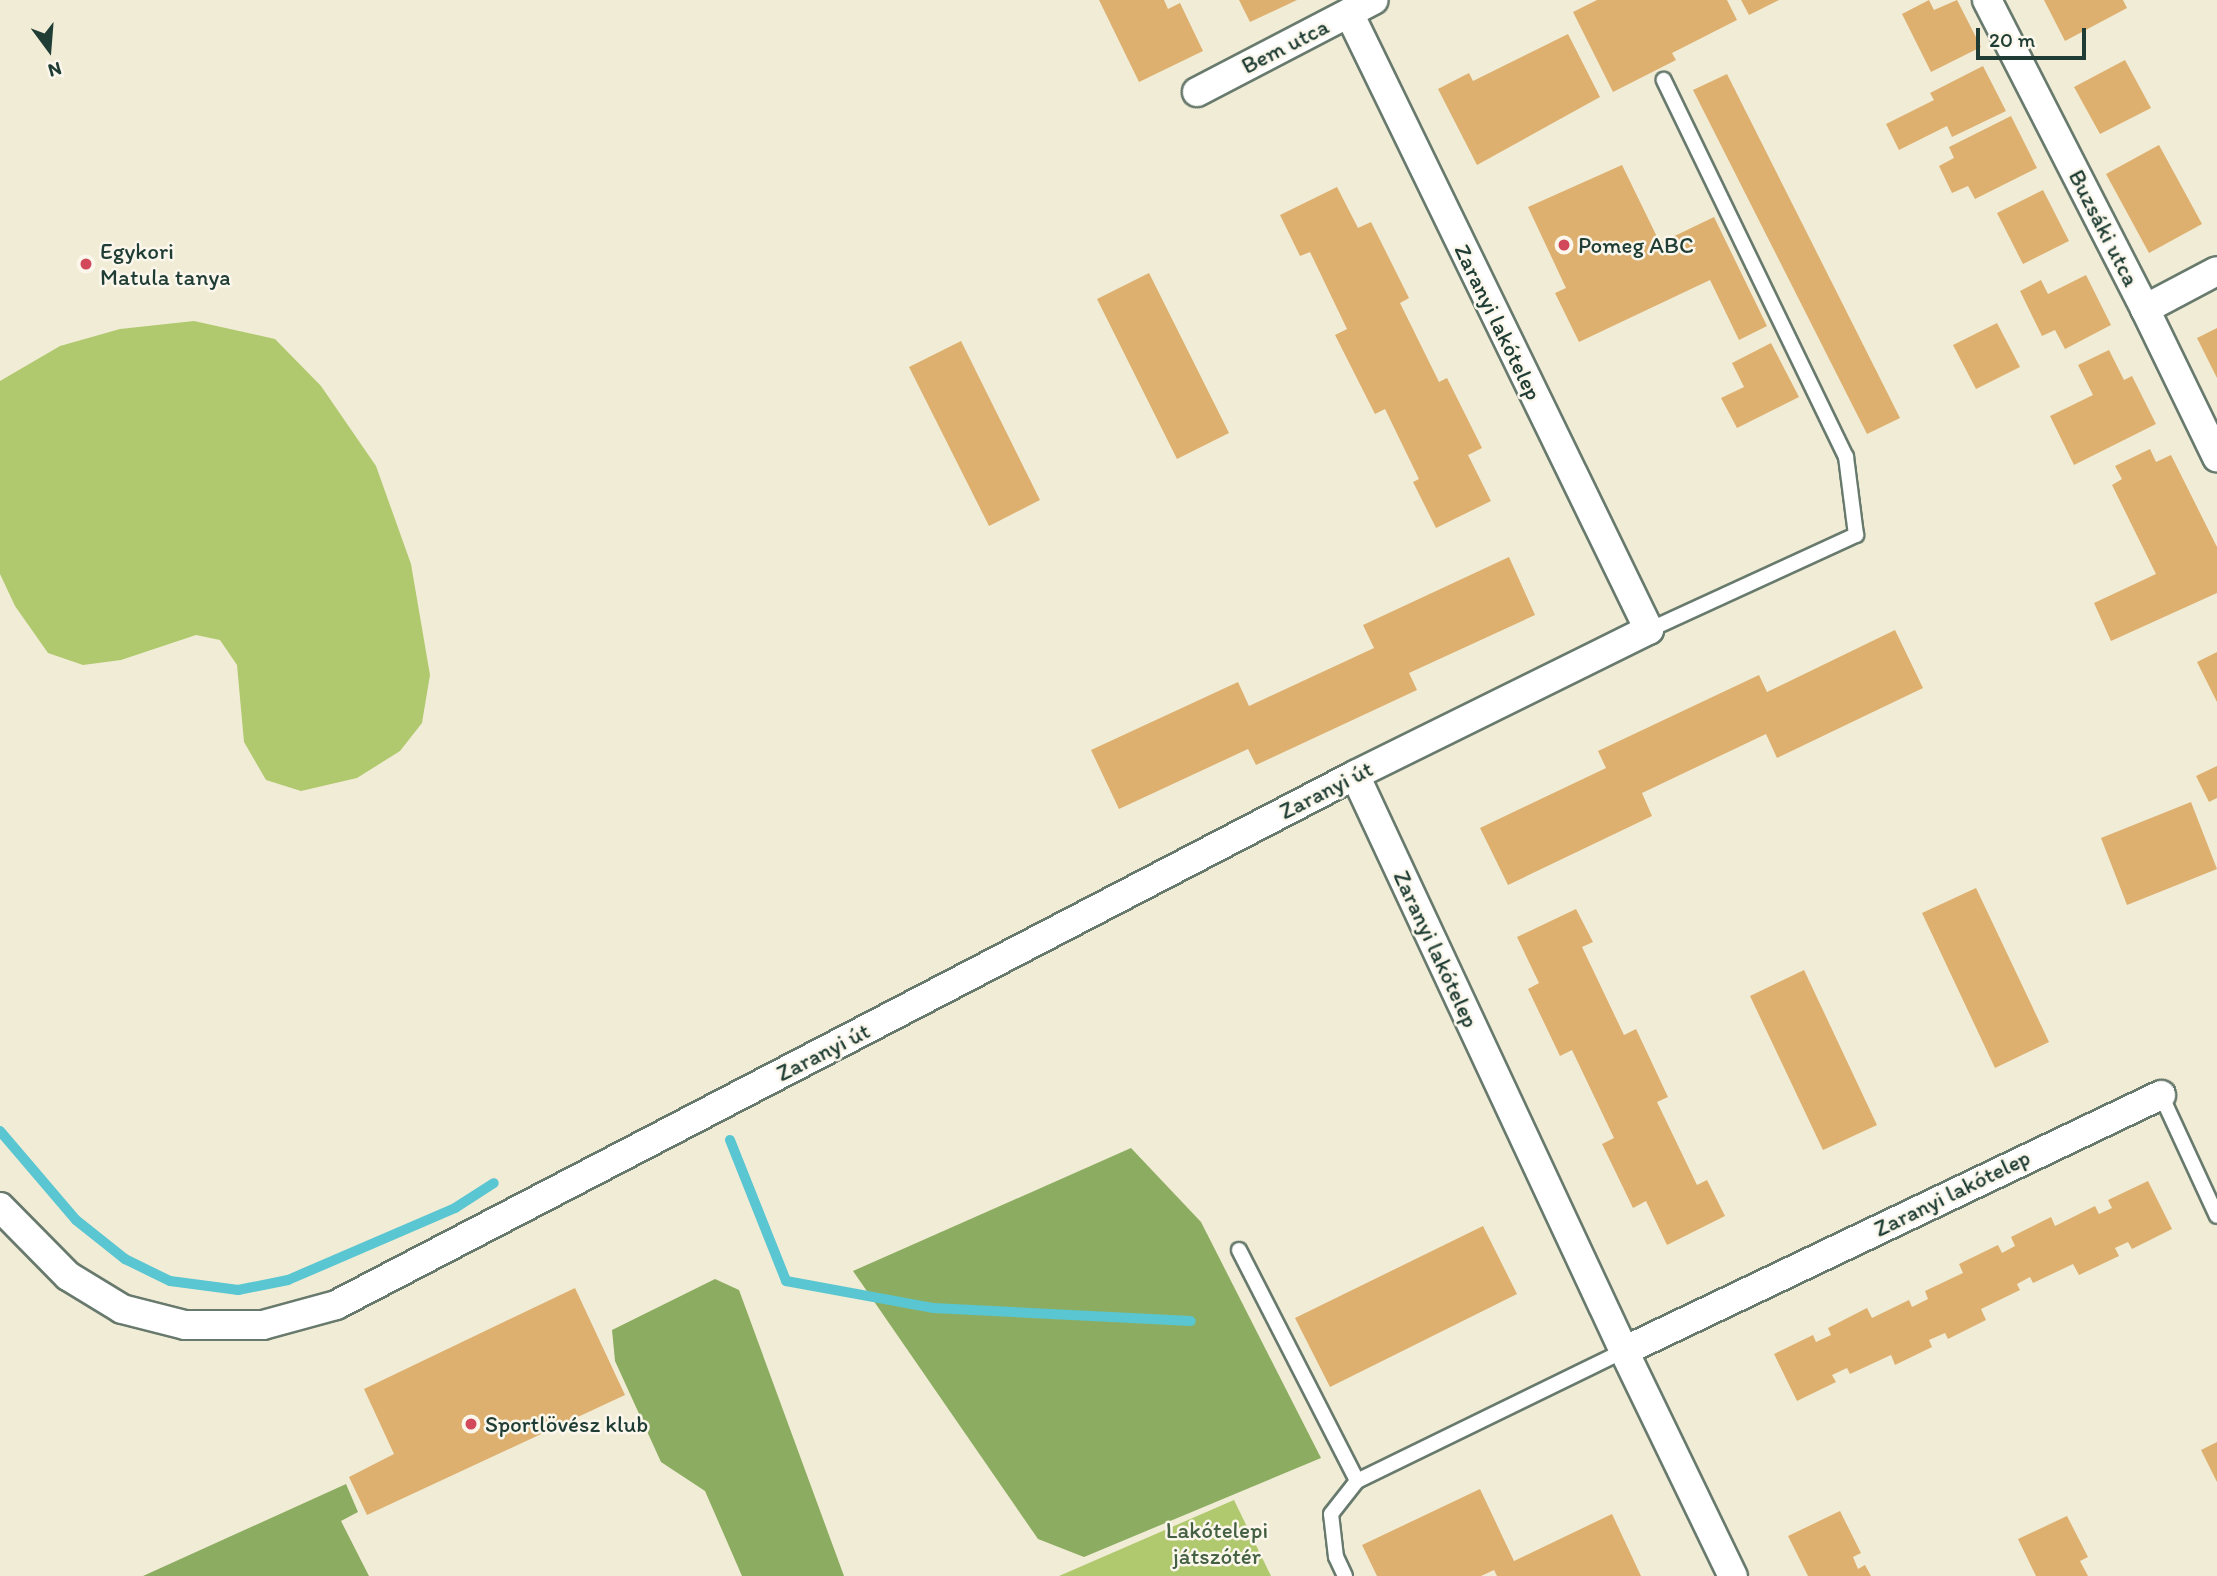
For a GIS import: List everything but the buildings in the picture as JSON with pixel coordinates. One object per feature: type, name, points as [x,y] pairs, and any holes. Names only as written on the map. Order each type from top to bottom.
[{"type":"street","name":"Bem utca","points":[[1197,92],[1374,0]]},
{"type":"street","name":"Buzsáki utca","points":[[1987,0],[2145,309],[2217,457]]},
{"type":"street","name":"Zaranyi lakótelep","points":[[1349,13],[1649,630]]},
{"type":"street","points":[[2145,309],[2217,271]]},
{"type":"street","name":"Zaranyi út","points":[[0,1208],[16,1227],[68,1276],[122,1309],[185,1325],[262,1325],[336,1305],[1355,775],[1649,630]]},
{"type":"street","name":"Zaranyi lakótelep","points":[[1355,775],[1624,1351],[1733,1576]]},
{"type":"street","name":"Zaranyi lakótelep","points":[[1624,1351],[2161,1095]]},
{"type":"lane","points":[[1649,630],[1856,535],[1846,457],[1664,80]]},
{"type":"lane","name":"Zaranyi lakótelep","points":[[2161,1095],[2217,1216]]},
{"type":"lane","points":[[1239,1250],[1357,1481]]},
{"type":"lane","name":"Zaranyi lakótelep","points":[[1345,1576],[1336,1557],[1331,1514],[1357,1481],[1624,1351]]},
{"type":"green space","points":[[194,321],[275,339],[321,386],[376,466],[411,564],[430,675],[422,723],[400,751],[357,778],[301,791],[266,780],[244,742],[237,665],[220,640],[196,635],[121,660],[83,665],[48,653],[15,606],[0,574],[0,381],[60,346],[120,329]]},
{"type":"green space","points":[[1131,1148],[1201,1222],[1321,1458],[1084,1557],[1038,1539],[853,1271]]},
{"type":"green space","points":[[715,1279],[739,1290],[844,1576],[742,1576],[705,1491],[661,1462],[615,1361],[612,1330]]},
{"type":"green space","points":[[346,1484],[358,1512],[341,1521],[369,1576],[143,1576]]},
{"type":"green space","name":"Lakótelepi játszótér","points":[[1234,1500],[1271,1576],[1059,1576]]},
{"type":"waterway","points":[[0,1131],[76,1220],[125,1259],[170,1281],[238,1290],[288,1280],[455,1208],[494,1183]]},
{"type":"waterway","points":[[730,1140],[786,1281],[933,1308],[1191,1321]]},
{"type":"place","name":"Pomeg ABC","points":[[1564,245]]},
{"type":"place","name":"Egykori Matula tanya","points":[[86,264]]},
{"type":"place","name":"Sportlövész klub","points":[[471,1424]]}]
